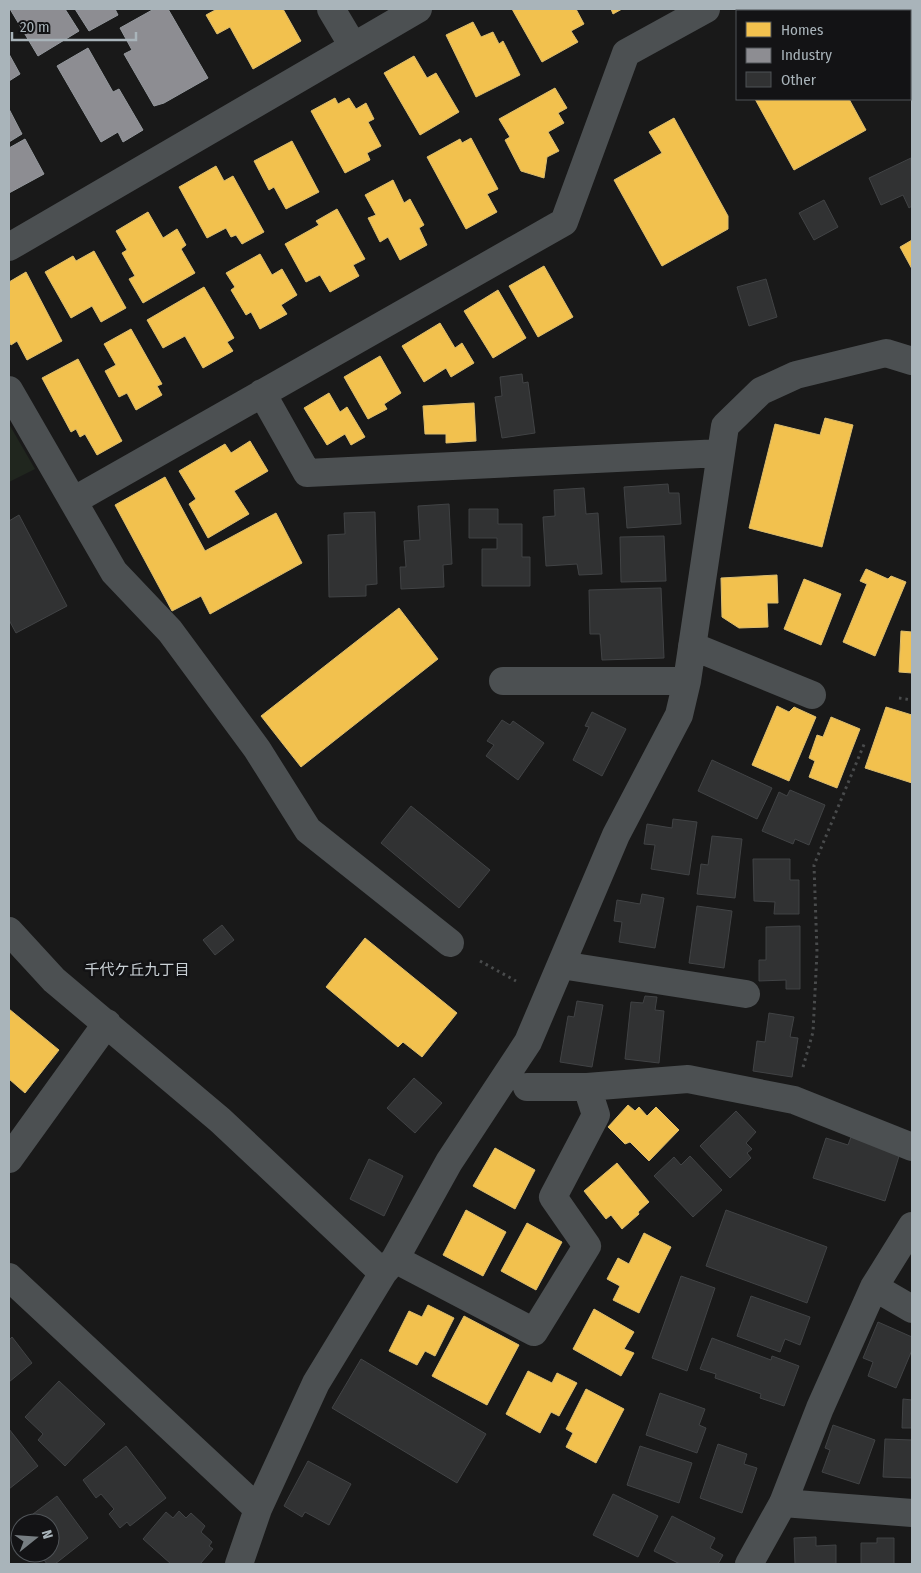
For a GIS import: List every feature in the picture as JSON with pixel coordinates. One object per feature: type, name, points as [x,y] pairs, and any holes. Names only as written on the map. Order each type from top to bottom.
[{"type":"street","points":[[331,9],[353,46]]},
{"type":"street","points":[[9,247],[418,9]]},
{"type":"street","points":[[73,500],[564,222],[626,53],[706,9]]},
{"type":"street","points":[[239,1564],[258,1509],[316,1383],[389,1266],[449,1162],[528,1042],[616,835],[679,715],[687,681],[725,426],[760,391],[796,375],[886,353],[912,361]]},
{"type":"street","points":[[9,390],[114,572],[170,631],[257,749],[308,830],[450,944]]},
{"type":"street","points":[[262,394],[307,472],[721,453]]},
{"type":"street","points":[[692,646],[812,695]]},
{"type":"street","points":[[503,681],[687,681]]},
{"type":"street","points":[[9,931],[54,980],[107,1023],[389,1266],[534,1332],[586,1246],[553,1197],[596,1115],[587,1087]]},
{"type":"street","points":[[561,965],[746,994]]},
{"type":"street","points":[[9,1159],[107,1023]]},
{"type":"street","points":[[527,1086],[587,1087],[688,1079],[794,1100],[912,1147]]},
{"type":"street","points":[[749,1564],[783,1503],[820,1408],[874,1287],[912,1226]]},
{"type":"street","points":[[9,1277],[258,1509]]},
{"type":"street","points":[[874,1287],[912,1309]]},
{"type":"street","points":[[783,1503],[912,1513]]},
{"type":"path","points":[[899,698],[912,700]]},
{"type":"path","points":[[794,1100],[813,1032],[817,952],[814,866],[866,742]]},
{"type":"path","points":[[450,944],[547,998]]},
{"type":"shaded area","points":[[9,424],[35,469],[9,482]]},
{"type":"building: Homes","points":[[217,9],[283,9],[301,41],[253,69],[230,27],[217,34],[206,15]]},
{"type":"building: Homes","points":[[512,9],[576,9],[584,24],[571,31],[578,42],[542,62]]},
{"type":"building: Homes","points":[[611,9],[622,9],[613,14]]},
{"type":"building: Homes","points":[[912,9],[912,50],[911,10],[890,10]]},
{"type":"building: Homes","points":[[473,22],[481,37],[493,32],[499,44],[503,41],[520,75],[476,97],[446,35]]},
{"type":"building: Homes","points":[[414,56],[427,78],[436,73],[459,112],[420,135],[384,73]]},
{"type":"building: Homes","points":[[555,88],[567,108],[558,113],[564,123],[548,132],[559,151],[547,157],[544,178],[521,171],[505,140],[510,137],[499,119]]},
{"type":"building: Homes","points":[[335,98],[338,104],[349,98],[356,109],[366,103],[374,119],[368,122],[381,146],[367,153],[370,160],[345,173],[311,111]]},
{"type":"building: Homes","points":[[756,100],[850,100],[866,130],[794,170]]},
{"type":"building: Homes","points":[[674,118],[728,216],[728,229],[662,266],[614,180],[662,153],[649,132]]},
{"type":"building: Homes","points":[[471,138],[498,189],[487,194],[497,212],[466,229],[427,157],[460,139],[462,143]]},
{"type":"building: Homes","points":[[292,141],[319,192],[286,209],[274,187],[269,190],[254,161]]},
{"type":"building: Homes","points":[[216,166],[224,181],[233,176],[264,232],[242,244],[236,235],[231,237],[226,228],[207,238],[179,187]]},
{"type":"building: Homes","points":[[393,180],[404,203],[410,199],[424,225],[419,228],[427,245],[400,260],[388,237],[380,242],[368,218],[376,215],[365,195]]},
{"type":"building: Homes","points":[[337,209],[365,259],[353,265],[359,276],[330,292],[320,275],[306,282],[285,244],[319,225],[316,221]]},
{"type":"building: Homes","points":[[148,212],[163,238],[177,229],[186,245],[181,249],[195,273],[143,303],[129,279],[135,276],[122,253],[127,250],[116,231]]},
{"type":"building: Homes","points":[[912,240],[912,269],[900,247]]},
{"type":"building: Homes","points":[[94,251],[126,308],[101,322],[92,306],[71,318],[45,272],[73,256],[76,261]]},
{"type":"building: Homes","points":[[260,254],[272,275],[282,269],[297,295],[281,305],[287,314],[260,329],[251,312],[246,315],[231,290],[235,287],[226,273]]},
{"type":"building: Homes","points":[[544,266],[573,317],[538,337],[509,286]]},
{"type":"building: Homes","points":[[26,272],[62,341],[27,360],[17,341],[11,345],[9,341],[9,282]]},
{"type":"building: Homes","points":[[204,287],[234,338],[227,342],[233,351],[203,368],[185,336],[163,348],[147,320]]},
{"type":"building: Homes","points":[[498,290],[526,338],[493,358],[464,311]]},
{"type":"building: Homes","points":[[440,323],[455,348],[462,343],[474,363],[451,377],[446,368],[424,382],[402,346]]},
{"type":"building: Homes","points":[[131,329],[162,384],[157,386],[162,395],[136,410],[127,393],[119,397],[105,371],[116,365],[104,344]]},
{"type":"building: Homes","points":[[380,356],[401,393],[384,404],[387,409],[368,419],[344,377]]},
{"type":"building: Homes","points":[[78,359],[122,441],[97,455],[85,434],[80,437],[76,429],[71,432],[42,378]]},
{"type":"building: Homes","points":[[329,393],[340,412],[347,407],[365,437],[351,445],[345,434],[327,445],[304,408]]},
{"type":"building: Homes","points":[[474,403],[476,441],[446,443],[446,434],[425,434],[423,406]]},
{"type":"building: Homes","points":[[825,418],[853,425],[822,547],[749,528],[775,424],[820,435]]},
{"type":"building: Homes","points":[[250,441],[268,471],[234,491],[249,514],[208,538],[189,504],[196,499],[179,471],[225,444],[231,453]]},
{"type":"building: Homes","points":[[165,477],[205,551],[276,513],[302,563],[210,614],[201,596],[172,611],[115,505]]},
{"type":"building: Homes","points":[[866,569],[888,579],[891,576],[906,582],[875,656],[843,642],[867,584],[860,581]]},
{"type":"building: Homes","points":[[777,575],[778,603],[767,603],[768,627],[739,628],[722,617],[721,578]]},
{"type":"building: Homes","points":[[804,579],[841,594],[821,645],[784,629]]},
{"type":"building: Homes","points":[[399,608],[438,659],[301,767],[261,716]]},
{"type":"building: Homes","points":[[901,631],[912,632],[912,673],[899,672]]},
{"type":"building: Homes","points":[[777,706],[789,712],[794,707],[816,717],[789,781],[752,765]]},
{"type":"building: Homes","points":[[886,707],[912,715],[912,783],[865,768]]},
{"type":"building: Homes","points":[[831,717],[860,729],[837,788],[809,777],[815,761],[809,758],[817,735],[823,737]]},
{"type":"building: Homes","points":[[365,938],[457,1013],[422,1057],[403,1042],[398,1047],[326,987]]},
{"type":"building: Homes","points":[[9,1009],[59,1050],[25,1093],[9,1079]]},
{"type":"building: Homes","points":[[628,1105],[635,1111],[639,1107],[647,1116],[656,1107],[679,1130],[649,1161],[630,1142],[625,1144],[608,1127]]},
{"type":"building: Homes","points":[[495,1148],[535,1170],[515,1209],[473,1186]]},
{"type":"building: Homes","points":[[617,1163],[649,1202],[622,1229],[611,1215],[606,1219],[584,1191]]},
{"type":"building: Homes","points":[[466,1210],[506,1232],[483,1276],[443,1255]]},
{"type":"building: Homes","points":[[527,1223],[562,1242],[536,1290],[501,1271]]},
{"type":"building: Homes","points":[[644,1233],[671,1247],[639,1313],[613,1300],[620,1286],[607,1279],[618,1258],[629,1264]]},
{"type":"building: Homes","points":[[428,1305],[454,1318],[435,1356],[425,1351],[417,1365],[389,1351],[409,1311],[422,1317]]},
{"type":"building: Homes","points":[[594,1309],[634,1332],[624,1349],[634,1353],[621,1376],[573,1349]]},
{"type":"building: Homes","points":[[464,1316],[519,1345],[487,1405],[432,1376]]},
{"type":"building: Homes","points":[[528,1371],[552,1383],[557,1373],[577,1383],[559,1416],[551,1412],[540,1433],[506,1414]]},
{"type":"building: Homes","points":[[586,1389],[624,1409],[596,1463],[566,1447],[573,1433],[566,1429]]},
{"type":"building: Industry","points":[[10,9],[65,9],[79,31],[38,56]]},
{"type":"building: Industry","points":[[75,9],[115,9],[118,15],[89,31]]},
{"type":"building: Industry","points":[[154,9],[168,9],[208,78],[164,103],[154,106],[124,54],[132,50],[120,28]]},
{"type":"building: Industry","points":[[88,48],[113,92],[119,89],[143,130],[123,142],[118,132],[101,142],[57,66]]},
{"type":"building: Industry","points":[[9,54],[20,74],[9,81]]},
{"type":"building: Industry","points":[[9,109],[22,134],[9,142]]},
{"type":"building: Industry","points":[[25,139],[44,174],[9,193],[9,148]]},
{"type":"building: Other","points":[[911,158],[912,206],[909,208],[903,195],[881,205],[869,178]]},
{"type":"building: Other","points":[[824,200],[838,227],[814,240],[799,213]]},
{"type":"building: Other","points":[[766,279],[777,317],[749,326],[737,287]]},
{"type":"building: Other","points":[[522,374],[523,383],[528,382],[535,433],[502,438],[495,397],[502,396],[500,377]]},
{"type":"building: Other","points":[[668,484],[669,493],[679,493],[681,524],[627,528],[624,487]]},
{"type":"building: Other","points":[[584,488],[586,514],[598,513],[602,574],[579,575],[577,564],[546,566],[543,517],[555,516],[554,490]]},
{"type":"building: Other","points":[[449,504],[452,564],[443,565],[444,587],[401,589],[400,567],[406,567],[404,541],[420,540],[418,506]]},
{"type":"building: Other","points":[[469,509],[498,509],[498,524],[522,524],[522,557],[530,557],[530,586],[482,586],[482,549],[497,549],[497,538],[469,538]]},
{"type":"building: Other","points":[[375,512],[377,584],[366,585],[366,596],[329,597],[328,535],[345,534],[344,513]]},
{"type":"building: Other","points":[[19,515],[67,606],[16,633],[9,620],[9,521]]},
{"type":"building: Other","points":[[664,536],[666,581],[621,582],[620,537]]},
{"type":"building: Other","points":[[661,588],[664,658],[602,660],[600,634],[590,634],[589,590]]},
{"type":"building: Other","points":[[592,712],[626,729],[602,776],[573,760],[589,727],[585,726]]},
{"type":"building: Other","points":[[502,720],[510,725],[513,721],[544,743],[518,780],[486,756],[494,745],[487,741]]},
{"type":"building: Other","points":[[712,760],[772,788],[757,819],[698,791]]},
{"type":"building: Other","points":[[790,790],[825,805],[809,845],[795,839],[793,844],[762,831],[779,792],[787,796]]},
{"type":"building: Other","points":[[411,806],[490,870],[459,908],[381,843]]},
{"type":"building: Other","points":[[673,819],[697,822],[689,875],[651,869],[655,845],[644,844],[647,824],[672,828]]},
{"type":"building: Other","points":[[712,836],[742,839],[735,898],[697,894],[701,864],[708,865]]},
{"type":"building: Other","points":[[753,859],[790,859],[790,880],[799,880],[799,914],[774,914],[775,902],[754,901]]},
{"type":"building: Other","points":[[642,894],[664,898],[655,948],[619,942],[622,922],[614,921],[617,900],[640,904]]},
{"type":"building: Other","points":[[697,906],[732,911],[724,968],[689,963]]},
{"type":"building: Other","points":[[222,925],[234,940],[215,955],[203,940]]},
{"type":"building: Other","points":[[800,926],[800,989],[786,989],[786,980],[759,981],[759,960],[766,960],[766,927]]},
{"type":"building: Other","points":[[645,996],[657,997],[655,1010],[664,1011],[659,1063],[625,1059],[631,1002],[643,1003]]},
{"type":"building: Other","points":[[577,1001],[603,1005],[592,1067],[560,1062],[568,1016],[574,1017]]},
{"type":"building: Other","points":[[769,1013],[794,1017],[790,1037],[798,1038],[792,1077],[753,1071],[757,1041],[765,1042]]},
{"type":"building: Other","points":[[414,1078],[442,1103],[415,1133],[387,1108]]},
{"type":"building: Other","points":[[736,1111],[756,1132],[746,1143],[752,1149],[747,1153],[751,1158],[730,1178],[700,1146]]},
{"type":"building: Other","points":[[851,1137],[900,1153],[885,1201],[813,1178],[826,1138],[848,1145]]},
{"type":"building: Other","points":[[690,1156],[722,1190],[693,1217],[654,1176],[674,1157],[681,1165]]},
{"type":"building: Other","points":[[369,1159],[403,1176],[384,1216],[350,1199]]},
{"type":"building: Other","points":[[726,1210],[827,1247],[807,1303],[706,1266]]},
{"type":"building: Other","points":[[681,1276],[715,1288],[687,1371],[652,1358]]},
{"type":"building: Other","points":[[751,1296],[810,1317],[800,1345],[785,1339],[780,1352],[737,1336]]},
{"type":"building: Other","points":[[878,1322],[912,1337],[912,1350],[896,1388],[868,1376],[873,1362],[863,1358]]},
{"type":"building: Other","points":[[12,1337],[32,1363],[9,1382],[9,1340]]},
{"type":"building: Other","points":[[712,1338],[771,1360],[772,1356],[799,1366],[784,1406],[760,1398],[761,1394],[715,1378],[716,1374],[700,1369]]},
{"type":"building: Other","points":[[361,1359],[486,1434],[457,1483],[332,1408]]},
{"type":"building: Other","points":[[59,1381],[105,1424],[65,1466],[38,1440],[43,1434],[25,1417]]},
{"type":"building: Other","points":[[660,1393],[705,1409],[699,1425],[706,1428],[697,1453],[646,1435]]},
{"type":"building: Other","points":[[903,1399],[912,1400],[912,1428],[902,1428]]},
{"type":"building: Other","points":[[833,1425],[875,1440],[859,1484],[822,1472],[830,1450],[825,1448]]},
{"type":"building: Other","points":[[9,1429],[38,1466],[9,1489]]},
{"type":"building: Other","points":[[885,1439],[912,1440],[912,1478],[883,1477]]},
{"type":"building: Other","points":[[718,1444],[747,1454],[744,1464],[757,1468],[742,1513],[700,1498]]},
{"type":"building: Other","points":[[126,1446],[166,1498],[130,1526],[127,1522],[120,1528],[109,1514],[114,1509],[101,1494],[96,1498],[83,1480]]},
{"type":"building: Other","points":[[640,1446],[692,1463],[679,1503],[627,1485]]},
{"type":"building: Other","points":[[308,1461],[351,1484],[329,1525],[305,1512],[302,1517],[284,1506]]},
{"type":"building: Other","points":[[613,1494],[658,1516],[638,1557],[593,1535]]},
{"type":"building: Other","points":[[57,1496],[88,1538],[60,1560],[60,1513],[34,1513]]},
{"type":"building: Other","points":[[179,1511],[186,1518],[191,1513],[205,1526],[201,1532],[212,1542],[209,1546],[213,1549],[200,1564],[171,1564],[143,1539],[166,1512],[173,1518]]},
{"type":"building: Other","points":[[672,1516],[715,1538],[710,1548],[723,1555],[718,1564],[680,1564],[654,1551]]},
{"type":"building: Other","points":[[816,1537],[816,1546],[836,1545],[836,1564],[795,1564],[794,1538]]},
{"type":"building: Other","points":[[877,1538],[894,1538],[894,1564],[861,1564],[861,1543],[877,1543]]},
{"type":"district","name":"千代ケ丘九丁目","points":[[137,970]]}]
